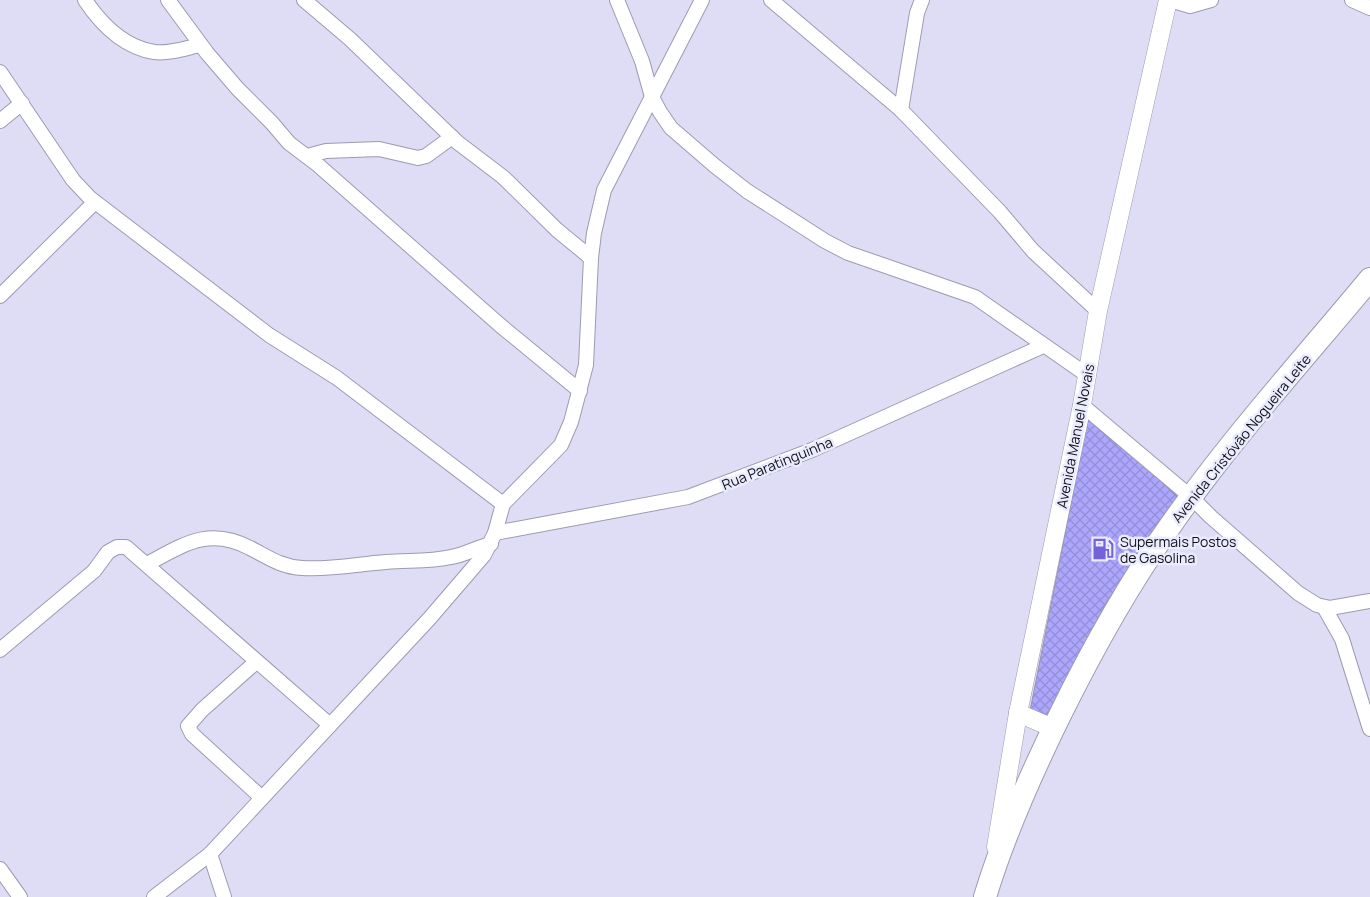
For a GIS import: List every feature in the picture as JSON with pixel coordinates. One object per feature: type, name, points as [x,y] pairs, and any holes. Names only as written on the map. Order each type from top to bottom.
[{"type":"main road","name":"Avenida Cristóvão Nogueira Leite","points":[[985,897],[1008,810],[1053,728],[1094,644],[1132,583],[1191,497],[1246,427],[1370,279]]},
{"type":"street","points":[[84,0],[108,29],[147,50],[169,52],[200,45]]},
{"type":"street","points":[[168,0],[200,45],[289,144],[307,156],[500,326],[580,391]]},
{"type":"street","points":[[304,0],[350,39],[452,137],[503,176],[557,230],[591,258]]},
{"type":"street","points":[[617,0],[642,61],[652,97],[671,128],[715,166],[747,190],[825,241],[856,256],[966,292],[1087,375]]},
{"type":"street","points":[[154,897],[210,854],[465,580],[493,539],[503,504],[561,445],[572,422],[586,364],[591,258],[604,190],[702,0]]},
{"type":"street","points":[[771,0],[901,110],[1000,212],[1033,250],[1098,311]]},
{"type":"street","points":[[901,110],[922,0]]},
{"type":"street","points":[[1169,0],[1190,6],[1212,0]]},
{"type":"street","name":"Avenida Manuel Novais","points":[[1008,810],[1018,713],[1082,405],[1098,311],[1169,0]]},
{"type":"street","points":[[1352,0],[1370,8]]},
{"type":"street","points":[[0,72],[73,180],[95,202],[269,335],[337,378],[503,504]]},
{"type":"street","points":[[0,121],[22,103]]},
{"type":"street","points":[[307,156],[326,151],[378,149],[418,158],[426,156],[452,137]]},
{"type":"street","points":[[0,296],[95,202]]},
{"type":"street","name":"Rua Paratinguinha","points":[[147,564],[195,540],[210,537],[233,541],[285,567],[334,568],[392,561],[432,561],[454,557],[493,539],[682,498],[717,488],[812,450],[1043,346]]},
{"type":"street","points":[[1082,405],[1191,497],[1210,517],[1298,593],[1324,607],[1339,608],[1370,601]]},
{"type":"street","points":[[0,650],[94,571],[113,549],[126,547],[330,725]]},
{"type":"street","points":[[1324,607],[1342,639],[1370,729]]},
{"type":"street","points":[[256,662],[196,716],[188,726],[192,734],[262,798]]},
{"type":"street","points":[[1018,713],[1053,728]]},
{"type":"street","points":[[210,854],[224,897]]},
{"type":"street","points":[[0,869],[20,897]]},
{"type":"building","name":"Supermais Postos de Gasolina","points":[[1088,418],[1181,497],[1107,601],[1049,717],[1030,711]]},
{"type":"place","name":"Supermais Postos de Gasolina","points":[[1103,549]]}]
